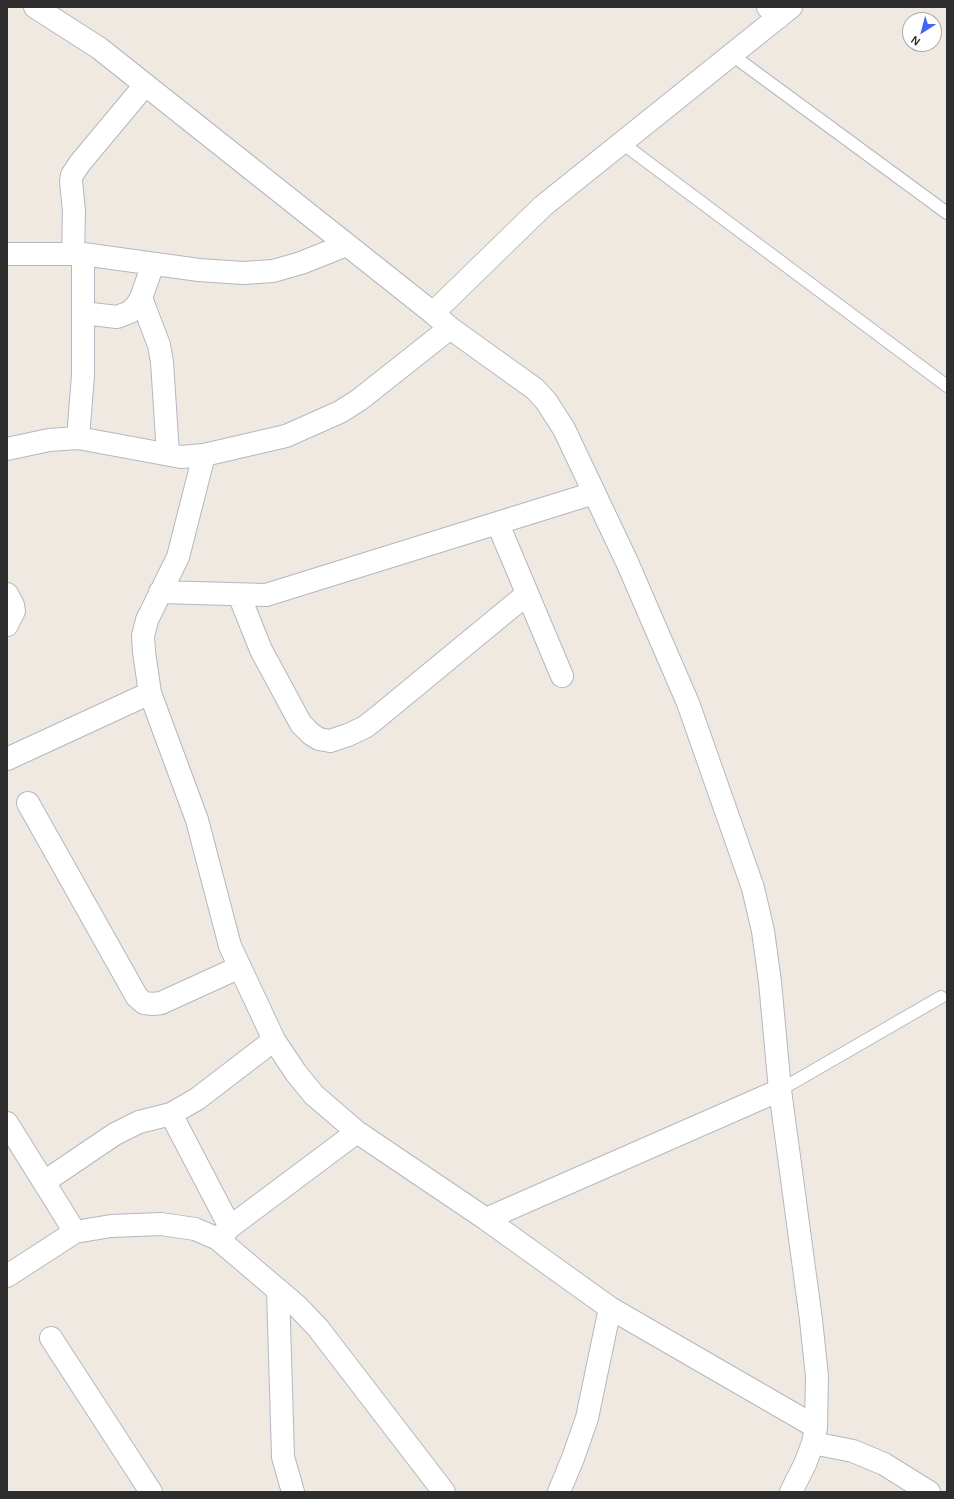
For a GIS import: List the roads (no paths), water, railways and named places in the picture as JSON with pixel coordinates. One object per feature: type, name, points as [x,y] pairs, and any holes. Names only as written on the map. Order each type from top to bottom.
[{"type":"street","points":[[35,7],[99,48],[450,328],[535,389],[546,401],[564,429],[627,562],[688,703],[753,888],[763,931],[770,982],[780,1090],[811,1320],[817,1376],[814,1435],[805,1464],[791,1492]]},
{"type":"street","points":[[433,313],[543,206],[732,55],[780,10]]},
{"type":"street","points":[[78,438],[83,375],[83,313],[71,181],[72,175],[80,162],[145,85]]},
{"type":"street","points":[[7,254],[78,254],[199,270],[243,273],[273,271],[301,263],[346,245]]},
{"type":"street","points":[[83,313],[117,317],[130,312],[141,298],[153,264]]},
{"type":"street","points":[[141,298],[159,345],[162,362],[168,454]]},
{"type":"street","points":[[7,449],[49,440],[78,438],[181,457],[204,456],[286,436],[340,412],[359,400],[450,328]]},
{"type":"street","points":[[204,456],[178,557],[147,620],[143,636],[150,693],[198,820],[230,946],[274,1040],[296,1073],[314,1095],[357,1132],[486,1219],[610,1308],[814,1435],[884,1464],[929,1492]]},
{"type":"street","points":[[160,592],[266,595],[594,493]]},
{"type":"street","points":[[498,524],[562,676]]},
{"type":"street","points":[[7,594],[13,604],[14,610],[7,625]]},
{"type":"street","points":[[239,595],[262,650],[301,724],[311,734],[320,739],[330,741],[365,727],[380,716],[528,594]]},
{"type":"street","points":[[7,759],[150,693]]},
{"type":"street","points":[[28,803],[138,997],[144,1002],[153,1004],[160,1003],[240,967]]},
{"type":"street","points":[[44,1182],[115,1134],[139,1122],[171,1114],[197,1099],[274,1040]]},
{"type":"street","points":[[486,1219],[780,1090]]},
{"type":"street","points":[[171,1114],[224,1233],[278,1290],[298,1307],[334,1349],[444,1492]]},
{"type":"street","points":[[7,1123],[75,1232]]},
{"type":"street","points":[[7,1276],[75,1232],[111,1226],[161,1224],[224,1233],[357,1132]]},
{"type":"street","points":[[278,1290],[283,1457],[293,1492]]},
{"type":"street","points":[[559,1492],[587,1418],[610,1308]]},
{"type":"street","points":[[51,1338],[151,1492]]},
{"type":"lane","points":[[732,55],[947,213]]},
{"type":"lane","points":[[622,143],[947,386]]},
{"type":"lane","points":[[780,1090],[941,997]]}]
